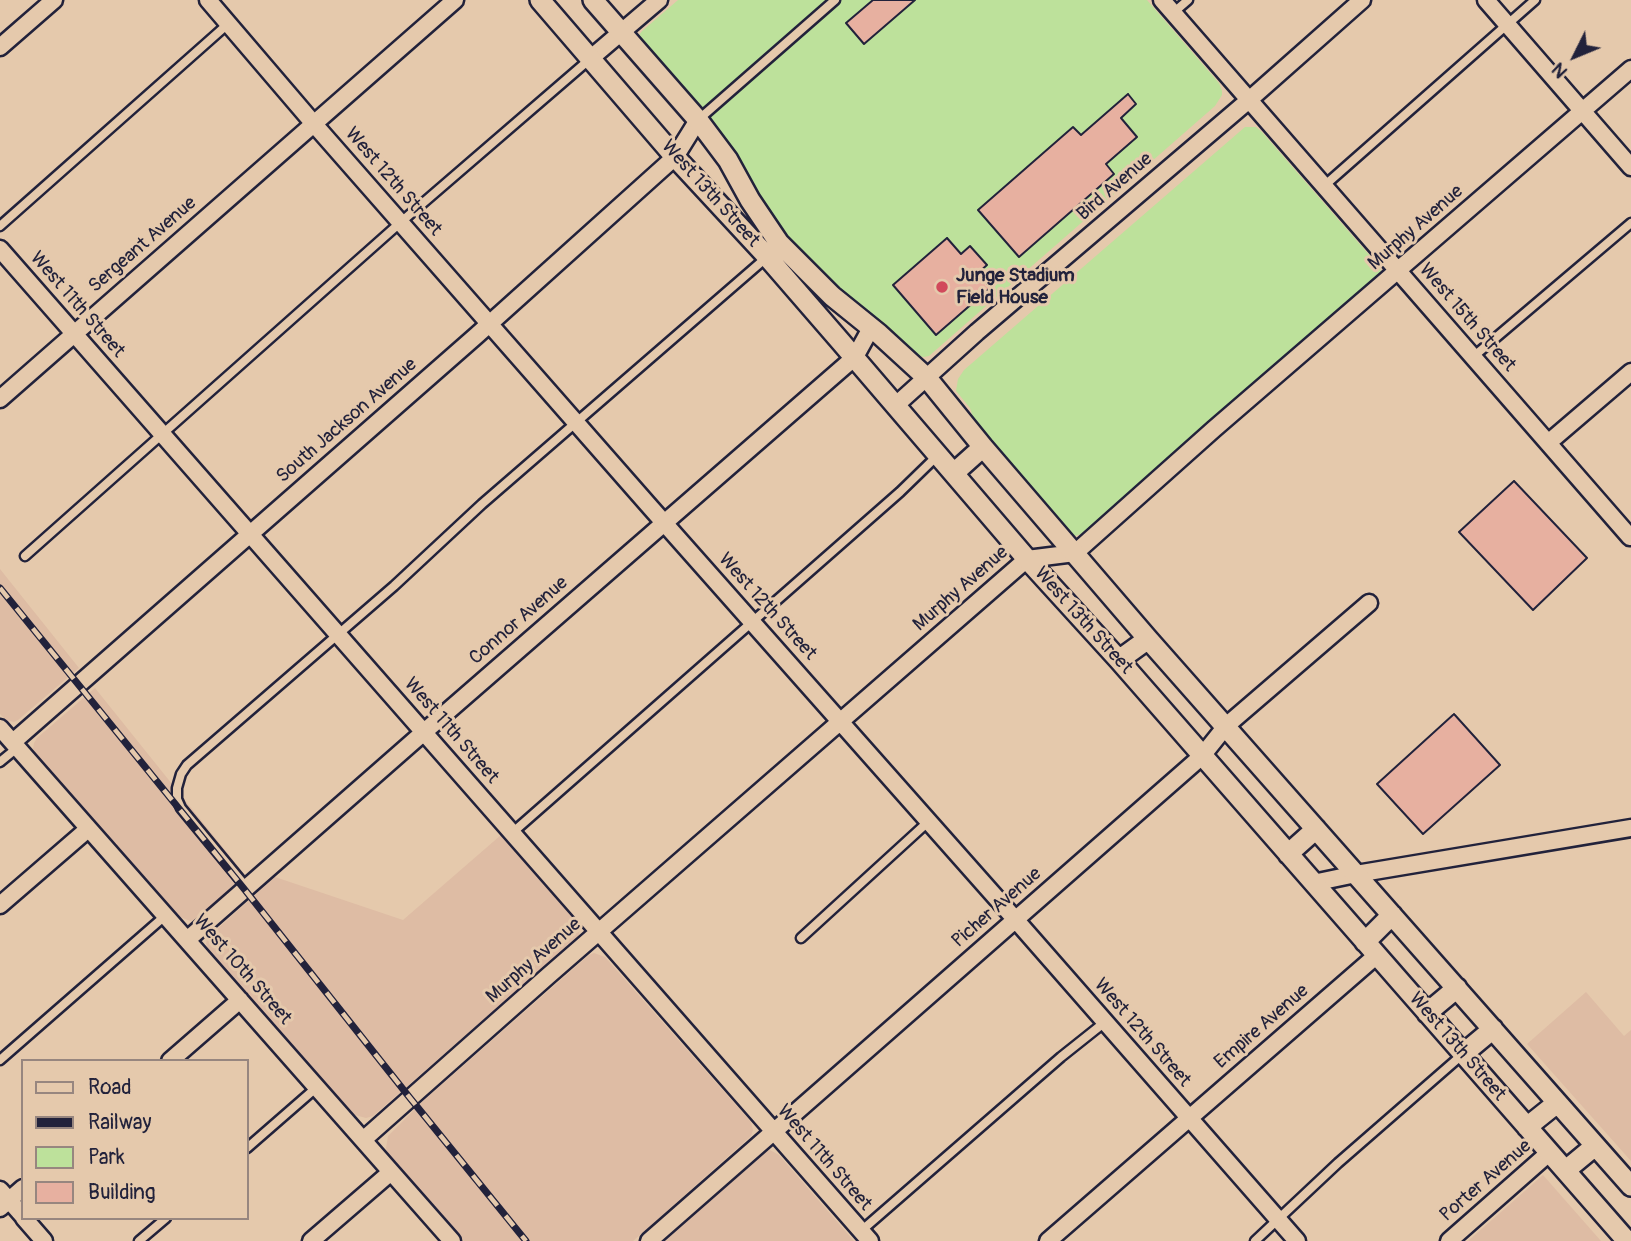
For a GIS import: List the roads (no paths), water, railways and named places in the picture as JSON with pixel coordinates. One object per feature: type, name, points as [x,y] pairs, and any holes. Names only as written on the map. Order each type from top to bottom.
[{"type":"street","points":[[0,47],[54,0]]},
{"type":"street","name":"West 12th Street","points":[[208,0],[664,523],[1016,919],[1297,1241]]},
{"type":"street","name":"Sergeant Avenue","points":[[0,399],[455,0]]},
{"type":"street","name":"West 13th Street","points":[[540,0],[1627,1241]]},
{"type":"street","name":"West 13th Street","points":[[593,0],[698,120],[727,160],[779,243],[832,296],[927,378],[1149,639],[1631,1186]]},
{"type":"street","points":[[591,58],[659,0]]},
{"type":"street","name":"Bird Avenue","points":[[895,405],[1362,0]]},
{"type":"street","points":[[1486,0],[1631,167]]},
{"type":"street","name":"West 15th Street","points":[[1168,6],[1631,538]]},
{"type":"street","name":"Murphy Avenue","points":[[363,1140],[1027,559],[1075,553],[1217,426],[1631,69]]},
{"type":"street","name":"South Jackson Avenue","points":[[15,745],[675,157],[698,120]]},
{"type":"street","name":"West 11th Street","points":[[0,249],[865,1236]]},
{"type":"street","name":"Connor Avenue","points":[[187,940],[855,357],[870,328]]},
{"type":"street","points":[[1548,443],[1631,372]]},
{"type":"street","points":[[954,473],[984,447]]},
{"type":"street","name":"Picher Avenue","points":[[649,1241],[1202,756],[1226,726],[1369,603]]},
{"type":"street","points":[[1119,660],[1149,639]]},
{"type":"street","name":"West 10th Street","points":[[0,728],[452,1241]]},
{"type":"street","points":[[1313,883],[1631,828]]},
{"type":"street","points":[[0,905],[88,829]]},
{"type":"street","points":[[1288,854],[1316,829]]},
{"type":"street","points":[[1371,949],[1392,915]]},
{"type":"street","name":"Empire Avenue","points":[[1048,1241],[1188,1118],[1371,949]]},
{"type":"street","points":[[1427,1013],[1457,988]]},
{"type":"street","points":[[172,1059],[240,1000]]},
{"type":"street","points":[[1463,1054],[1493,1030]]},
{"type":"street","points":[[1528,1127],[1557,1103]]},
{"type":"street","points":[[1566,1171],[1595,1146]]},
{"type":"street","name":"Porter Avenue","points":[[1449,1241],[1550,1152]]},
{"type":"street","points":[[310,1241],[391,1172]]},
{"type":"street","points":[[21,1189],[3,1199],[21,1214]]},
{"type":"street","points":[[26,1220],[44,1241]]},
{"type":"lane","points":[[698,120],[835,0]]},
{"type":"lane","points":[[1168,6],[1188,0]]},
{"type":"lane","points":[[1324,186],[1535,0]]},
{"type":"lane","points":[[0,226],[229,23]]},
{"type":"lane","points":[[25,556],[401,222],[591,58]]},
{"type":"lane","points":[[1473,357],[1631,223]]},
{"type":"lane","points":[[247,888],[181,808],[177,799],[181,774],[194,758],[338,635],[482,504],[767,257]]},
{"type":"lane","points":[[512,832],[900,492],[938,455]]},
{"type":"lane","points":[[0,762],[15,745]]},
{"type":"lane","points":[[801,938],[929,821]]},
{"type":"lane","points":[[0,1060],[166,915]]},
{"type":"lane","points":[[865,1236],[1061,1057],[1105,1022]]},
{"type":"lane","points":[[1255,1241],[1463,1054]]},
{"type":"lane","points":[[248,1147],[317,1087]]},
{"type":"lane","points":[[139,1241],[164,1220]]},
{"type":"railway","points":[[0,588],[526,1241]]},
{"type":"place","name":"Junge Stadium Field House","points":[[942,287]]}]
